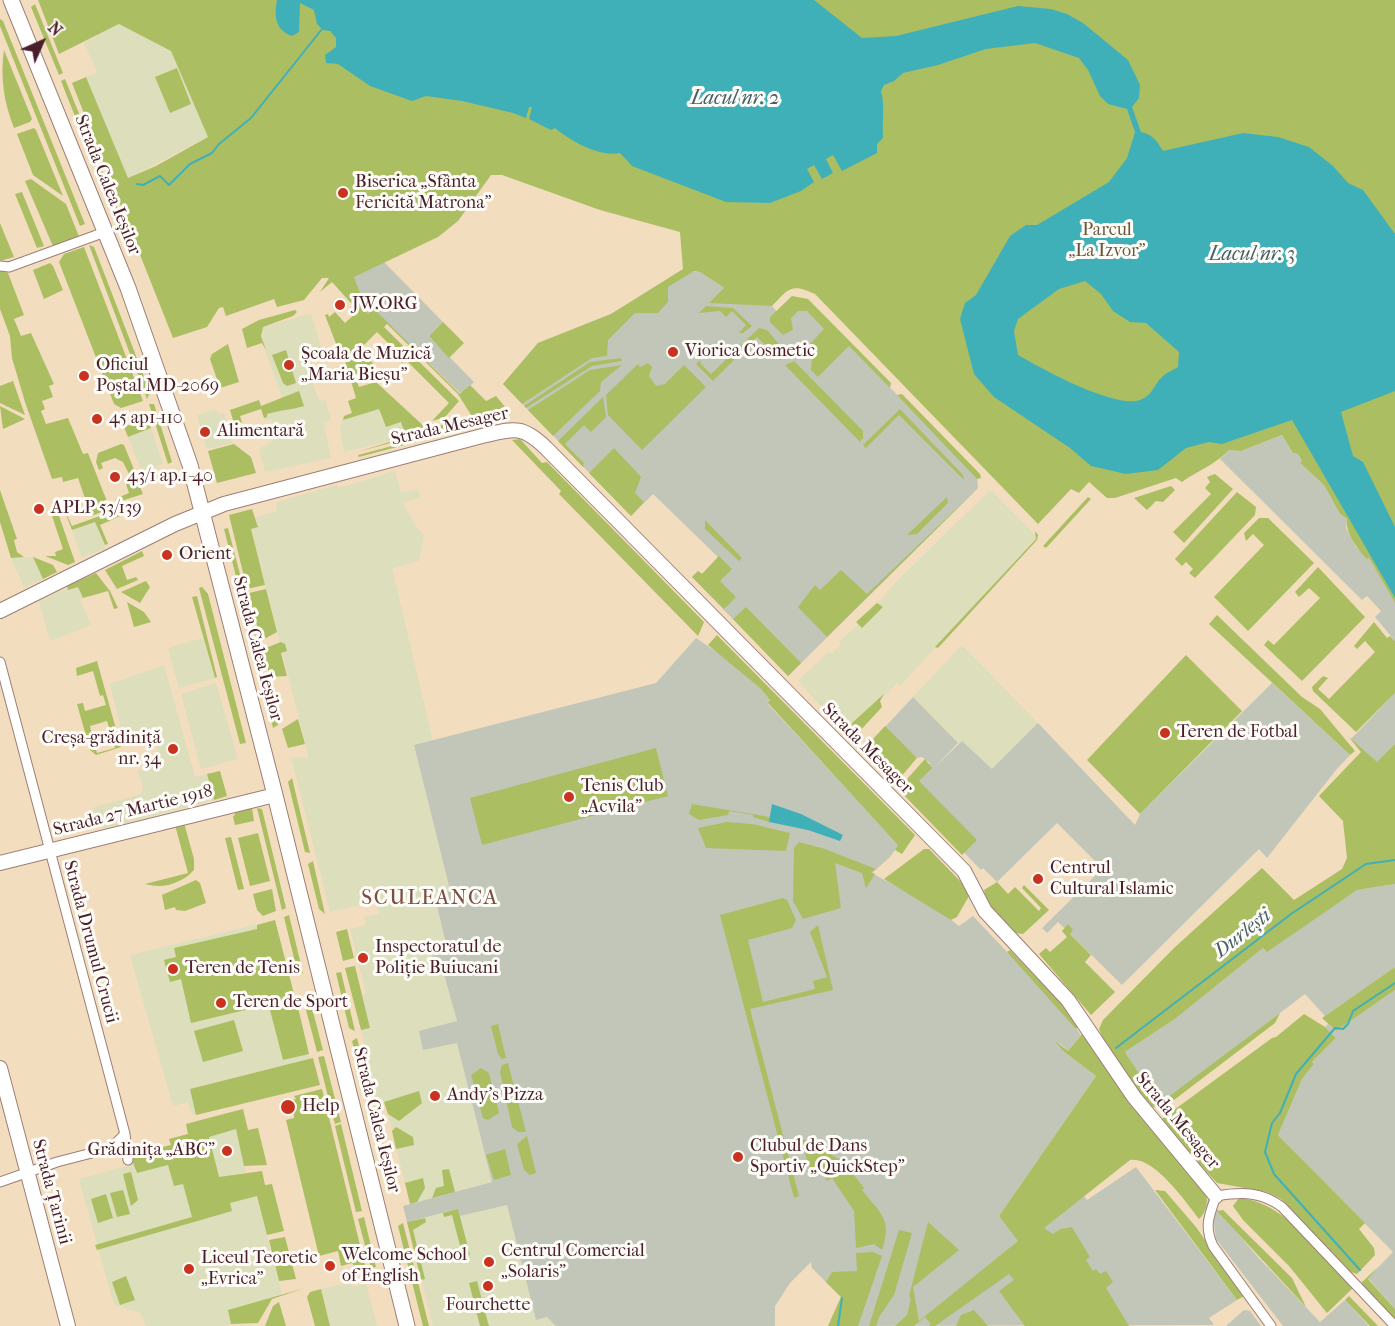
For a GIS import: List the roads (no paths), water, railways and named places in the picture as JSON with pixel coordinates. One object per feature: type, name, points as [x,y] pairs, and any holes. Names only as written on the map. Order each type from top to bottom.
[{"type":"main road","name":"Strada Calea Ieșilor","points":[[11,0],[105,232],[160,375],[190,465],[407,1326]]},
{"type":"street","points":[[0,266],[9,267],[105,232]]},
{"type":"street","name":"Strada Mesager","points":[[0,611],[201,513],[265,492],[511,429],[522,429],[532,434],[964,871],[985,911],[1068,1000],[1128,1090],[1216,1196],[1252,1193],[1273,1200],[1395,1326]]},
{"type":"street","name":"Strada Drumul Crucii","points":[[0,662],[125,1134],[128,1160]]},
{"type":"street","name":"Strada 27 Martie 1918","points":[[0,863],[275,795]]},
{"type":"street","name":"Strada Țarinii","points":[[0,1068],[68,1326]]},
{"type":"street","points":[[0,1182],[57,1162],[111,1148],[125,1134]]},
{"type":"street","points":[[1216,1196],[1207,1221],[1208,1234],[1213,1246],[1271,1326]]},
{"type":"water","points":[[277,0],[814,0],[862,38],[896,36],[1018,6],[1051,9],[1067,14],[1083,23],[1128,60],[1140,85],[1139,98],[1132,107],[1141,132],[1154,138],[1163,151],[1243,133],[1278,137],[1309,147],[1333,166],[1348,183],[1363,190],[1395,234],[1395,391],[1341,412],[1353,456],[1363,462],[1395,527],[1395,598],[1292,420],[1222,444],[1209,442],[1186,448],[1158,470],[1126,474],[1091,466],[1070,448],[994,397],[974,374],[960,319],[965,303],[976,295],[1010,236],[1026,225],[1037,225],[1109,182],[1127,158],[1135,132],[1127,109],[1108,104],[1100,96],[1088,70],[1079,58],[1035,43],[986,49],[938,65],[903,73],[894,81],[884,85],[881,91],[883,138],[877,144],[877,153],[842,171],[833,155],[826,159],[833,173],[822,179],[814,165],[807,169],[814,182],[801,191],[770,203],[726,202],[632,166],[620,153],[603,153],[585,147],[555,128],[551,130],[529,119],[532,107],[529,107],[526,118],[462,101],[426,96],[412,101],[370,86],[338,64],[326,63],[325,55],[336,47],[336,38],[330,31],[323,30],[317,24],[314,10],[300,3],[299,32],[292,36],[279,26]],"holes":[[[1085,281],[1101,294],[1113,311],[1130,322],[1146,323],[1179,352],[1178,367],[1159,380],[1150,393],[1140,400],[1114,399],[1097,393],[1061,378],[1018,355],[1014,331],[1018,319],[1059,289]]]},
{"type":"water","points":[[772,804],[801,814],[843,835],[840,841],[808,830],[769,822]]},
{"type":"waterway","points":[[137,184],[143,185],[160,176],[169,185],[190,164],[212,153],[219,144],[251,118],[322,29]]},
{"type":"waterway","name":"Durlești","points":[[1116,1048],[1291,914],[1366,864],[1395,860]]},
{"type":"waterway","points":[[1360,1270],[1274,1174],[1265,1152],[1272,1123],[1280,1113],[1296,1074],[1335,1028],[1343,1029],[1348,1024],[1353,1011],[1395,983]]},
{"type":"waterway","name":"Durlești","points":[[838,1326],[842,1298]]},
{"type":"place","name":"Biserica „Sfânta Fericită Matrona”","points":[[343,193]]},
{"type":"place","name":"JW.ORG","points":[[340,305]]},
{"type":"place","name":"Viorica Cosmetic","points":[[673,352]]},
{"type":"place","name":"Școala de Muzică „Maria Bieșu”","points":[[289,365]]},
{"type":"place","name":"Oficiul Poștal MD-2069","points":[[84,376]]},
{"type":"place","name":"45 ap1-110","points":[[97,419]]},
{"type":"place","name":"Alimentară","points":[[205,432]]},
{"type":"place","name":"43/1 ap.1-40","points":[[115,477]]},
{"type":"place","name":"APLP 53/139","points":[[39,509]]},
{"type":"place","name":"Orient","points":[[167,555]]},
{"type":"place","name":"Teren de Fotbal","points":[[1165,733]]},
{"type":"place","name":"Creșa-grădiniță nr. 34","points":[[173,749]]},
{"type":"place","name":"Tenis Club „Acvila”","points":[[569,797]]},
{"type":"place","name":"Centrul Cultural Islamic","points":[[1038,879]]},
{"type":"place","name":"Inspectoratul de Poliție Buiucani","points":[[363,958]]},
{"type":"place","name":"Teren de Tenis","points":[[173,969]]},
{"type":"place","name":"Teren de Sport","points":[[221,1003]]},
{"type":"place","name":"Andy's Pizza","points":[[435,1096]]},
{"type":"place","name":"Help","points":[[288,1107]]},
{"type":"place","name":"Grădinița „ABC”","points":[[227,1151]]},
{"type":"place","name":"Clubul de Dans Sportiv „QuickStep”","points":[[738,1157]]},
{"type":"place","name":"Centrul Comercial „Solaris”","points":[[489,1262]]},
{"type":"place","name":"Welcome School of English","points":[[330,1266]]},
{"type":"place","name":"Liceul Teoretic „Evrica”","points":[[189,1269]]},
{"type":"place","name":"Fourchette","points":[[488,1286]]},
{"type":"district","name":"SCULEANCA","points":[[430,899]]},
{"type":"water label","name":"Lacul nr. 2","points":[[735,99]]},
{"type":"water label","name":"Lacul nr. 3","points":[[1252,255]]},
{"type":"park label","name":"Parcul „La Izvor”","points":[[1107,241]]}]
